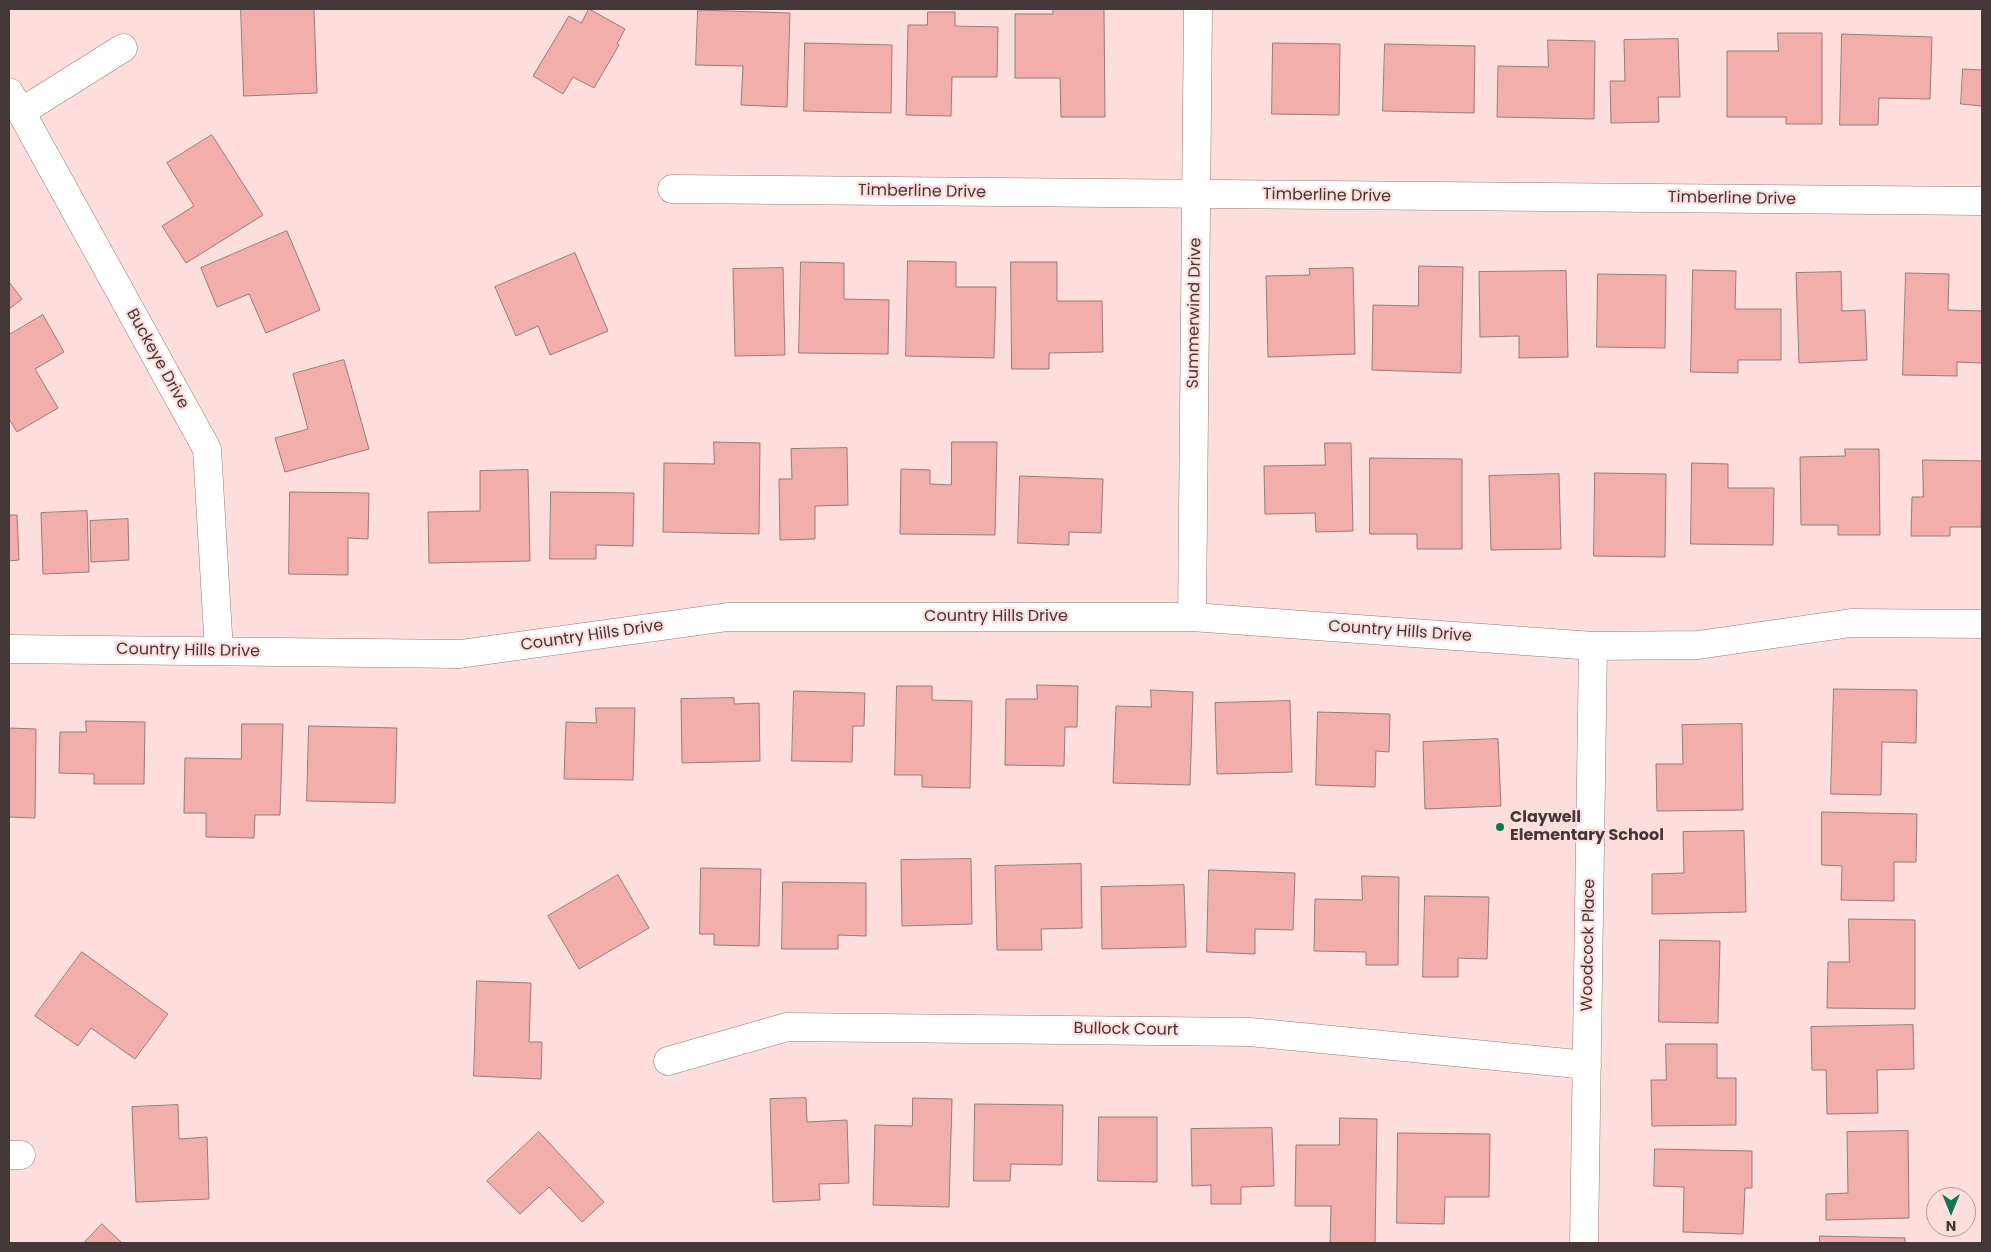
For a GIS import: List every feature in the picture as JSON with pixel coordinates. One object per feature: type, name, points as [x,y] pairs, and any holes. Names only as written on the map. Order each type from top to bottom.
[{"type":"street","name":"Summerwind Drive","points":[[1192,616],[1198,9]]},
{"type":"street","points":[[15,102],[123,48]]},
{"type":"street","name":"Buckeye Drive","points":[[15,102],[207,449],[219,651]]},
{"type":"street","name":"Timberline Drive","points":[[672,189],[1982,201]]},
{"type":"street","name":"Country Hills Drive","points":[[9,649],[460,654],[728,617],[1192,616],[1593,646],[1698,645],[1851,623],[1982,624]]},
{"type":"street","name":"Woodcock Place","points":[[1584,1243],[1593,646]]},
{"type":"street","name":"Bullock Court","points":[[668,1061],[787,1027],[1250,1032],[1587,1065]]},
{"type":"building","points":[[241,9],[314,9],[317,93],[244,96]]},
{"type":"building","points":[[589,9],[625,29],[617,44],[619,45],[594,88],[573,77],[563,94],[533,76],[569,16],[581,23]]},
{"type":"building","points":[[1104,9],[1105,117],[1061,117],[1060,78],[1015,78],[1015,14],[1053,14],[1053,10]]},
{"type":"building","points":[[698,10],[790,13],[787,107],[741,105],[743,66],[696,65]]},
{"type":"building","points":[[928,12],[955,12],[955,26],[998,27],[997,77],[952,77],[951,116],[906,115],[908,25],[927,25]]},
{"type":"building","points":[[1778,33],[1822,33],[1822,124],[1786,124],[1786,117],[1727,117],[1727,51],[1778,51]]},
{"type":"building","points":[[1842,34],[1932,37],[1930,99],[1879,98],[1878,125],[1840,125]]},
{"type":"building","points":[[1678,39],[1680,97],[1658,97],[1659,122],[1611,123],[1610,81],[1625,81],[1624,40]]},
{"type":"building","points":[[1548,40],[1595,41],[1594,119],[1497,117],[1498,66],[1548,67]]},
{"type":"building","points":[[805,43],[892,45],[891,113],[804,111]]},
{"type":"building","points":[[1273,43],[1340,44],[1339,115],[1272,114]]},
{"type":"building","points":[[1385,44],[1475,46],[1474,113],[1383,111]]},
{"type":"building","points":[[1963,69],[1982,70],[1982,106],[1961,104]]},
{"type":"building","points":[[212,135],[263,215],[186,263],[162,226],[194,206],[167,163]]},
{"type":"building","points":[[287,231],[320,310],[266,333],[249,294],[217,307],[201,268]]},
{"type":"building","points":[[575,253],[608,331],[550,355],[538,326],[516,336],[495,287]]},
{"type":"building","points":[[908,261],[956,262],[956,287],[996,287],[994,358],[906,356]]},
{"type":"building","points":[[801,262],[844,263],[844,299],[889,300],[888,354],[799,353]]},
{"type":"building","points":[[1011,262],[1057,262],[1057,301],[1102,301],[1103,352],[1049,353],[1049,369],[1012,369]]},
{"type":"building","points":[[1419,266],[1463,267],[1461,373],[1372,370],[1373,305],[1418,306]]},
{"type":"building","points":[[783,268],[785,355],[735,356],[733,269]]},
{"type":"building","points":[[1353,268],[1355,354],[1268,357],[1266,276],[1310,275],[1309,269]]},
{"type":"building","points":[[1693,270],[1736,271],[1735,309],[1781,309],[1781,360],[1738,360],[1738,373],[1691,372]]},
{"type":"building","points":[[1566,271],[1568,357],[1519,358],[1519,336],[1480,337],[1479,272]]},
{"type":"building","points":[[1841,272],[1842,311],[1865,310],[1867,360],[1799,363],[1796,273]]},
{"type":"building","points":[[1906,273],[1949,274],[1948,310],[1982,311],[1982,363],[1957,362],[1957,376],[1903,375]]},
{"type":"building","points":[[1598,274],[1666,275],[1665,348],[1597,347]]},
{"type":"building","points":[[9,282],[22,299],[9,309]]},
{"type":"building","points":[[43,315],[64,352],[35,369],[58,408],[17,432],[9,419],[9,335]]},
{"type":"building","points":[[344,360],[369,449],[285,472],[275,438],[308,429],[293,374]]},
{"type":"building","points":[[714,442],[760,443],[759,534],[663,532],[664,463],[714,464]]},
{"type":"building","points":[[952,442],[997,442],[995,535],[900,534],[901,469],[930,470],[930,484],[951,485]]},
{"type":"building","points":[[1325,443],[1351,443],[1353,531],[1316,532],[1315,513],[1265,514],[1264,466],[1325,465]]},
{"type":"building","points":[[847,448],[848,505],[815,506],[815,539],[780,540],[779,479],[792,479],[791,449]]},
{"type":"building","points":[[1845,449],[1879,449],[1880,535],[1838,535],[1838,525],[1801,525],[1800,457],[1845,456]]},
{"type":"building","points":[[1370,458],[1462,459],[1462,549],[1417,549],[1417,534],[1370,534]]},
{"type":"building","points":[[1923,460],[1982,461],[1981,527],[1950,527],[1950,536],[1911,536],[1912,497],[1923,497]]},
{"type":"building","points":[[1692,463],[1728,464],[1728,488],[1774,488],[1773,545],[1691,544]]},
{"type":"building","points":[[528,470],[530,561],[429,563],[428,512],[480,511],[480,471]]},
{"type":"building","points":[[1595,473],[1666,474],[1665,557],[1594,556]]},
{"type":"building","points":[[1559,474],[1561,549],[1491,550],[1489,476]]},
{"type":"building","points":[[1020,476],[1103,479],[1101,533],[1069,532],[1069,545],[1018,543]]},
{"type":"building","points":[[290,492],[369,493],[368,539],[348,538],[348,575],[289,574]]},
{"type":"building","points":[[551,492],[634,493],[633,546],[596,545],[596,559],[550,559]]},
{"type":"building","points":[[87,511],[89,572],[43,574],[41,513]]},
{"type":"building","points":[[9,515],[17,515],[19,560],[9,561]]},
{"type":"building","points":[[128,519],[129,560],[91,562],[90,521]]},
{"type":"building","points":[[1037,685],[1078,686],[1077,727],[1065,727],[1064,766],[1005,765],[1006,699],[1037,699]]},
{"type":"building","points":[[897,686],[932,686],[932,700],[972,701],[970,788],[922,787],[922,775],[895,775]]},
{"type":"building","points":[[1834,689],[1917,690],[1916,743],[1882,742],[1881,795],[1831,794]]},
{"type":"building","points":[[1151,690],[1193,692],[1190,785],[1113,783],[1116,706],[1151,707]]},
{"type":"building","points":[[794,691],[865,693],[864,726],[853,726],[852,762],[792,761]]},
{"type":"building","points":[[734,698],[734,704],[759,703],[760,761],[682,763],[681,699]]},
{"type":"building","points":[[1290,701],[1292,772],[1217,774],[1215,703]]},
{"type":"building","points":[[596,708],[635,708],[633,780],[564,779],[566,722],[596,723]]},
{"type":"building","points":[[1318,712],[1390,714],[1389,752],[1376,751],[1375,787],[1316,785]]},
{"type":"building","points":[[86,721],[145,722],[144,784],[94,784],[94,774],[59,773],[60,732],[86,732]]},
{"type":"building","points":[[242,724],[283,724],[280,815],[255,815],[254,838],[206,837],[206,813],[184,813],[185,758],[241,759]]},
{"type":"building","points":[[1742,724],[1743,810],[1657,811],[1656,764],[1683,764],[1682,725]]},
{"type":"building","points":[[309,726],[397,728],[395,803],[307,801]]},
{"type":"building","points":[[9,728],[36,729],[35,818],[9,817]]},
{"type":"building","points":[[1498,739],[1501,806],[1425,809],[1423,742]]},
{"type":"building","points":[[1822,812],[1917,814],[1916,862],[1894,862],[1894,901],[1841,900],[1842,866],[1822,865]]},
{"type":"building","points":[[1744,831],[1746,912],[1652,914],[1652,874],[1684,873],[1683,832]]},
{"type":"building","points":[[971,859],[972,924],[902,926],[901,860]]},
{"type":"building","points":[[1081,864],[1082,928],[1041,929],[1042,950],[997,950],[995,866]]},
{"type":"building","points":[[701,868],[761,869],[759,946],[714,945],[714,934],[700,934]]},
{"type":"building","points":[[1209,870],[1295,873],[1293,930],[1255,929],[1255,954],[1207,952]]},
{"type":"building","points":[[618,875],[649,928],[579,969],[548,916]]},
{"type":"building","points":[[1362,876],[1399,877],[1398,965],[1366,965],[1366,952],[1314,951],[1315,899],[1362,900]]},
{"type":"building","points":[[783,882],[866,883],[866,936],[838,935],[838,949],[782,949]]},
{"type":"building","points":[[1184,885],[1186,947],[1102,949],[1101,887]]},
{"type":"building","points":[[1425,896],[1489,897],[1487,959],[1458,958],[1458,977],[1423,977]]},
{"type":"building","points":[[1849,919],[1915,920],[1915,1009],[1827,1008],[1828,962],[1849,962]]},
{"type":"building","points":[[1660,940],[1720,941],[1718,1023],[1659,1022]]},
{"type":"building","points":[[82,952],[168,1014],[135,1059],[91,1028],[78,1046],[35,1016]]},
{"type":"building","points":[[477,981],[531,983],[529,1042],[542,1042],[541,1079],[474,1076]]},
{"type":"building","points":[[1913,1025],[1914,1069],[1877,1070],[1878,1113],[1827,1114],[1826,1070],[1812,1070],[1811,1027]]},
{"type":"building","points":[[1666,1044],[1717,1044],[1717,1078],[1736,1078],[1736,1125],[1652,1126],[1651,1080],[1666,1080]]},
{"type":"building","points":[[806,1098],[807,1122],[847,1120],[849,1183],[819,1184],[820,1200],[773,1202],[770,1099]]},
{"type":"building","points":[[913,1098],[952,1099],[949,1207],[873,1205],[875,1125],[912,1126]]},
{"type":"building","points":[[975,1104],[1063,1105],[1062,1165],[1011,1164],[1010,1181],[974,1181]]},
{"type":"building","points":[[178,1105],[179,1139],[207,1137],[209,1199],[136,1202],[132,1107]]},
{"type":"building","points":[[1099,1117],[1157,1117],[1157,1182],[1098,1181]]},
{"type":"building","points":[[1340,1118],[1377,1119],[1375,1243],[1330,1243],[1331,1206],[1295,1206],[1296,1145],[1339,1145]]},
{"type":"building","points":[[1272,1128],[1274,1186],[1241,1187],[1241,1204],[1211,1204],[1211,1185],[1192,1186],[1191,1129]]},
{"type":"building","points":[[1908,1131],[1909,1218],[1826,1220],[1826,1194],[1848,1193],[1847,1132]]},
{"type":"building","points":[[539,1132],[604,1202],[582,1222],[549,1187],[520,1214],[487,1181]]},
{"type":"building","points":[[1398,1133],[1490,1134],[1489,1197],[1445,1197],[1444,1224],[1397,1223]]},
{"type":"building","points":[[1655,1149],[1752,1151],[1752,1188],[1745,1188],[1743,1234],[1683,1232],[1684,1187],[1654,1186]]},
{"type":"building","points":[[102,1224],[122,1243],[84,1243]]},
{"type":"building","points":[[1820,1236],[1905,1238],[1905,1243],[1820,1243]]},
{"type":"place","name":"Claywell Elementary School","points":[[1500,827]]}]
